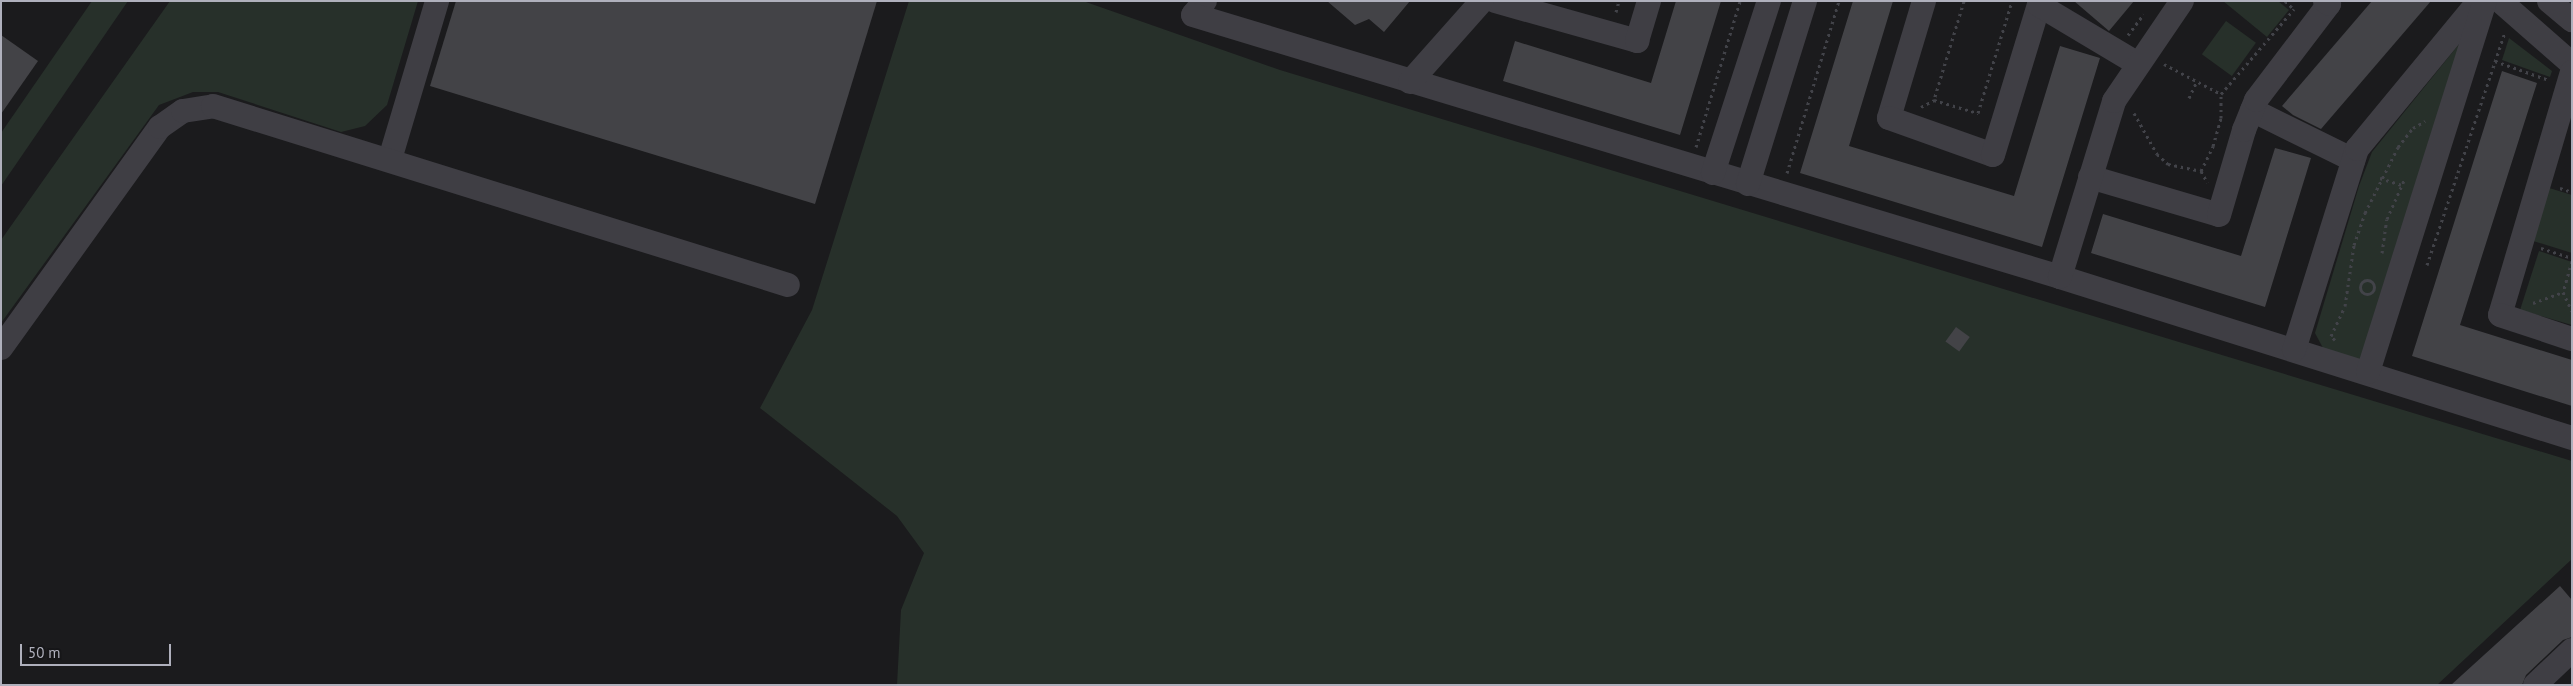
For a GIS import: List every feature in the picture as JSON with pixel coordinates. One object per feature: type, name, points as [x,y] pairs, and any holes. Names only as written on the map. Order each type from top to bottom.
[{"type":"street","points":[[390,159],[437,1]]},
{"type":"street","points":[[1205,1],[1192,15],[2060,277],[2368,372],[2572,438]]},
{"type":"street","points":[[1410,82],[1482,1]]},
{"type":"street","points":[[1495,1],[1637,41],[1649,1]]},
{"type":"street","points":[[1713,173],[1769,1]]},
{"type":"street","points":[[1748,184],[1805,1]]},
{"type":"street","points":[[1924,1],[1889,118],[1993,155],[2040,3],[2148,68]]},
{"type":"street","points":[[2060,277],[2114,101],[2148,68],[2182,1]]},
{"type":"street","points":[[2090,177],[2219,215],[2252,110],[2270,78],[2329,4],[2325,1]]},
{"type":"street","points":[[2294,350],[2356,150],[2479,1]]},
{"type":"street","points":[[2368,372],[2485,1]]},
{"type":"street","points":[[2500,1],[2572,64]]},
{"type":"street","points":[[2549,1],[2572,20]]},
{"type":"street","points":[[2562,77],[2522,242],[2500,315],[2572,339]]},
{"type":"street","points":[[1,348],[160,128],[183,111],[213,106],[390,159],[788,285]]},
{"type":"street","points":[[2252,110],[2353,160]]},
{"type":"street","points":[[2535,685],[2572,650]]},
{"type":"path","points":[[1695,152],[1740,1]]},
{"type":"path","points":[[1964,1],[1934,100],[1978,114],[2012,1]]},
{"type":"path","points":[[2134,107],[2134,117],[2158,154],[2168,164],[2201,171],[2213,146],[2221,118],[2221,94],[2294,9],[2285,1]]},
{"type":"path","points":[[2426,268],[2505,31],[2512,36]]},
{"type":"path","points":[[2164,64],[2169,56]]},
{"type":"path","points":[[2495,61],[2562,77]]},
{"type":"path","points":[[2148,68],[2164,64],[2221,94]]},
{"type":"path","points":[[2189,98],[2197,82]]},
{"type":"path","points":[[2342,343],[2332,336],[2345,306],[2354,245],[2380,178],[2398,147],[2413,128],[2430,120]]},
{"type":"path","points":[[2382,257],[2387,219],[2408,172]]},
{"type":"path","points":[[2380,178],[2401,185]]},
{"type":"path","points":[[2522,242],[2572,260],[2563,292],[2572,311]]},
{"type":"path","points":[[2363,281],[2373,284],[2370,293],[2360,290],[2363,281]]},
{"type":"shaded area","points":[[92,1],[128,1],[1,186],[1,133]]},
{"type":"shaded area","points":[[170,1],[418,1],[387,105],[365,126],[341,132],[218,92],[193,92],[159,105],[1,323],[1,240]]},
{"type":"shaded area","points":[[909,1],[1083,1],[1280,70],[2572,461],[2572,559],[2437,685],[897,685],[901,610],[924,553],[897,516],[760,408],[812,310]]},
{"type":"shaded area","points":[[2223,1],[2278,1],[2289,10],[2267,37]]},
{"type":"shaded area","points":[[2226,21],[2256,43],[2232,76],[2202,54]]},
{"type":"shaded area","points":[[2468,33],[2371,350],[2359,360],[2324,350],[2315,333],[2359,186],[2372,152]]},
{"type":"shaded area","points":[[2509,38],[2552,71],[2550,77],[2502,60]]},
{"type":"shaded area","points":[[2546,187],[2572,195],[2572,253],[2530,240]]},
{"type":"shaded area","points":[[2539,251],[2572,262],[2572,325],[2520,310]]},
{"type":"building","points":[[456,1],[877,1],[815,204],[430,86]]},
{"type":"building","points":[[1327,1],[1410,1],[1384,32],[1369,19],[1355,25]]},
{"type":"building","points":[[1676,1],[1721,1],[1680,135],[1503,81],[1515,41],[1651,83]]},
{"type":"building","points":[[1853,1],[1893,1],[1849,146],[2014,196],[2060,46],[2100,58],[2042,247],[1800,173]]},
{"type":"building","points":[[2074,1],[2134,1],[2109,31]]},
{"type":"building","points":[[2372,1],[2431,1],[2321,129],[2293,115],[2282,106]]},
{"type":"building","points":[[1,35],[38,61],[1,114]]},
{"type":"building","points":[[2502,71],[2537,83],[2460,325],[2572,360],[2572,406],[2412,356]]},
{"type":"building","points":[[2275,148],[2311,158],[2265,307],[2091,253],[2103,214],[2241,256]]},
{"type":"building","points":[[1956,327],[1970,337],[1959,352],[1945,342]]},
{"type":"building","points":[[2560,586],[2572,600],[2572,637],[2563,640],[2526,675],[2522,685],[2451,685]]}]
